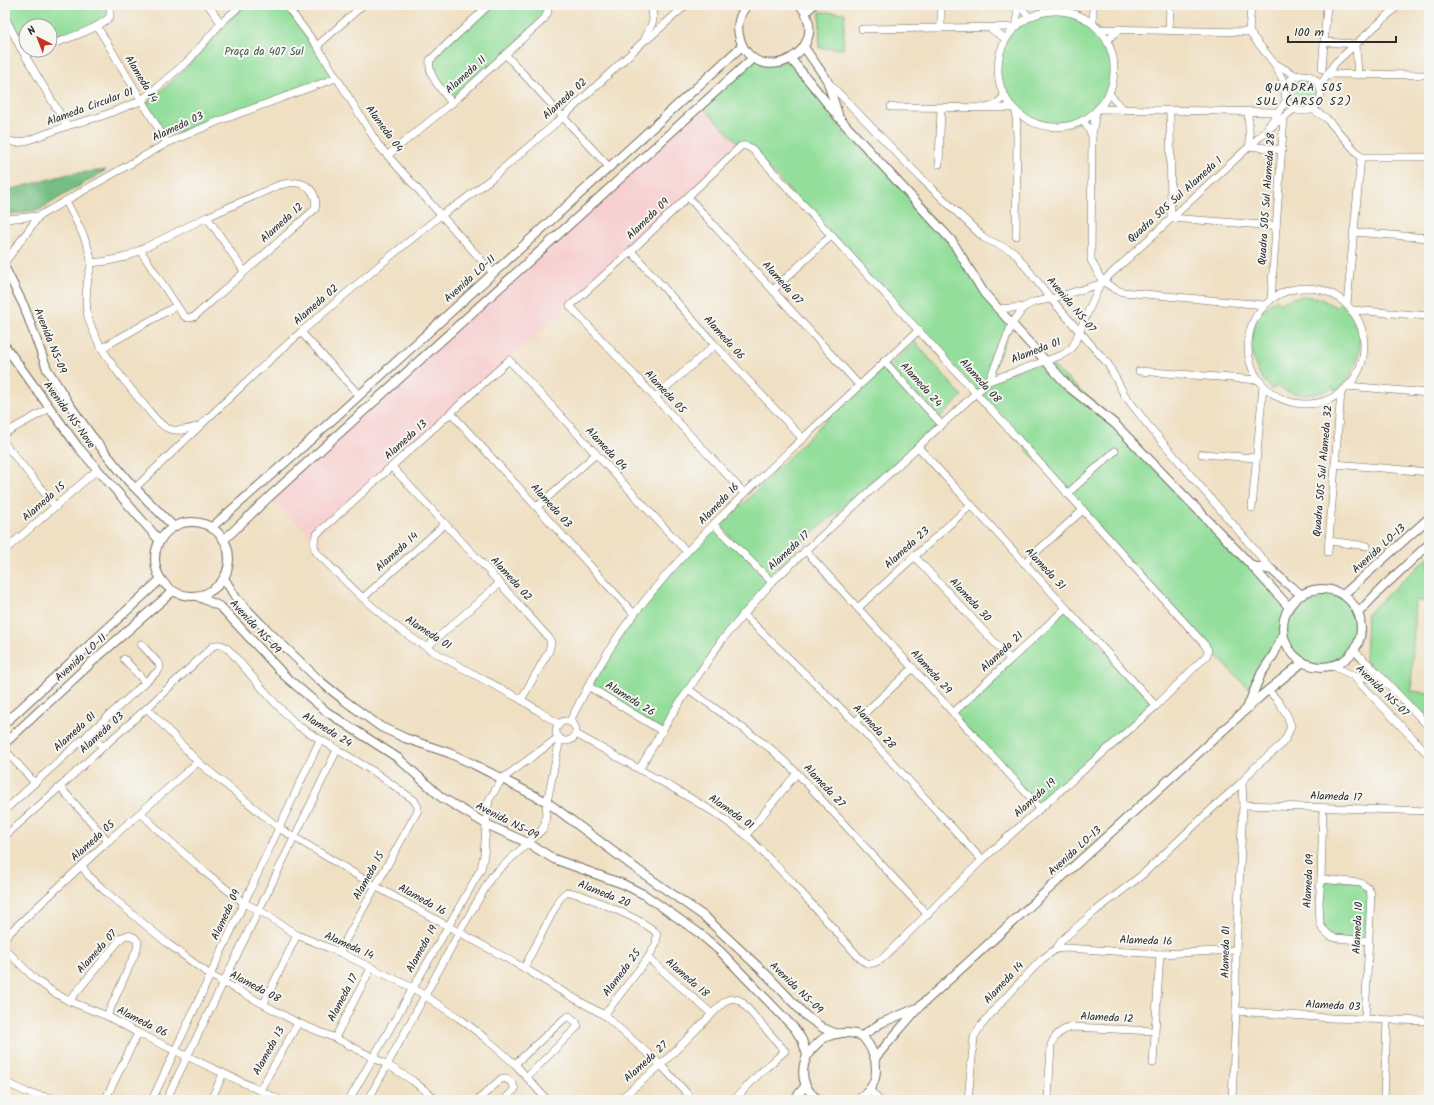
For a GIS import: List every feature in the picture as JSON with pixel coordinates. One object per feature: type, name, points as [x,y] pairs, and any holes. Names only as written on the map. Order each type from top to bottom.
[{"type":"street","points":[[58,42],[97,26],[110,16],[110,5]]},
{"type":"street","points":[[208,5],[221,23]]},
{"type":"street","name":"Alameda Circular 01","points":[[5,140],[17,143],[26,141],[102,116],[141,101],[189,60],[221,23],[241,5]]},
{"type":"street","name":"Alameda 04","points":[[286,5],[317,46],[380,146],[493,273]]},
{"type":"street","points":[[317,46],[363,5]]},
{"type":"street","points":[[452,103],[432,75],[430,70],[430,60],[489,5]]},
{"type":"street","name":"Alameda 11","points":[[388,155],[452,103],[544,20],[548,12],[547,5]]},
{"type":"street","name":"Alameda 02","points":[[135,488],[199,426],[301,332],[441,215],[460,203],[492,178],[563,117],[644,42],[652,21],[652,5]]},
{"type":"street","points":[[644,42],[686,5]]},
{"type":"street","points":[[742,7],[738,21],[738,34],[742,46],[753,58],[766,63],[779,64],[791,59],[804,47],[808,35],[809,23],[806,12],[800,5]]},
{"type":"street","points":[[806,12],[813,5]]},
{"type":"street","points":[[941,5],[941,28]]},
{"type":"street","points":[[1018,5],[1029,17]]},
{"type":"street","points":[[1016,26],[1018,5]]},
{"type":"street","points":[[1169,30],[1170,5]]},
{"type":"street","points":[[1251,5],[1249,32],[1274,63],[1286,86]]},
{"type":"street","points":[[1326,118],[1320,101],[1320,86],[1325,72],[1324,42],[1327,5]]},
{"type":"street","points":[[1325,72],[1398,5]]},
{"type":"street","points":[[1085,18],[1093,6]]},
{"type":"street","points":[[1093,6],[1093,24]]},
{"type":"street","points":[[1057,10],[1072,12],[1085,18],[1099,29],[1107,40],[1112,53],[1114,67],[1113,81],[1109,94],[1097,110],[1083,120],[1064,126],[1045,126],[1027,119],[1015,110],[1005,96],[1000,85],[998,62],[1001,50],[1006,40],[1016,26],[1029,17],[1043,12],[1057,10]]},
{"type":"street","points":[[5,17],[18,43]]},
{"type":"street","name":"Alameda 14","points":[[97,26],[167,144]]},
{"type":"street","points":[[862,29],[990,28],[1016,26]]},
{"type":"street","points":[[990,28],[1006,40]]},
{"type":"street","points":[[1099,29],[1249,32]]},
{"type":"street","points":[[1107,40],[1120,29]]},
{"type":"street","points":[[1324,42],[1356,44]]},
{"type":"street","points":[[1356,44],[1358,75]]},
{"type":"street","name":"Avenida LO-11","points":[[211,528],[742,46]]},
{"type":"street","name":"Avenida NS-07","points":[[804,47],[827,80],[920,177],[984,238],[1014,252],[1051,299],[1108,364],[1124,394],[1147,424],[1272,570],[1286,584],[1302,595]]},
{"type":"street","points":[[506,54],[609,167]]},
{"type":"street","points":[[28,58],[68,126]]},
{"type":"street","points":[[224,540],[269,497],[753,58]]},
{"type":"street","name":"Avenida NS-07","points":[[791,59],[840,119],[952,241],[984,293],[998,309],[1070,388],[1114,424],[1252,566],[1289,607]]},
{"type":"street","points":[[1274,63],[1297,76],[1309,76],[1325,72],[1358,75],[1429,75]]},
{"type":"street","points":[[1297,76],[1286,86],[1284,93],[1286,101],[1294,109],[1301,112],[1312,109],[1320,101]]},
{"type":"street","points":[[1309,76],[1320,86]]},
{"type":"street","name":"Alameda 03","points":[[39,216],[167,144],[219,120],[336,78]]},
{"type":"street","name":"Avenida NS-07","points":[[827,80],[840,119]]},
{"type":"street","points":[[1109,94],[1124,110]]},
{"type":"street","points":[[987,108],[995,105],[1005,96]]},
{"type":"street","points":[[1265,132],[1277,112],[1286,101]]},
{"type":"street","points":[[890,107],[987,108],[1015,110]]},
{"type":"street","points":[[939,164],[941,107]]},
{"type":"street","points":[[1265,132],[1294,109]]},
{"type":"street","points":[[1312,109],[1326,118],[1361,157],[1347,304]]},
{"type":"street","points":[[1015,110],[1017,138],[1016,236]]},
{"type":"street","points":[[1097,110],[1277,112]]},
{"type":"street","points":[[1097,110],[1092,135],[1091,260],[1101,282],[1124,292],[1264,305]]},
{"type":"street","points":[[1170,110],[1171,218],[1276,226]]},
{"type":"street","points":[[1248,112],[1250,146],[1282,150]]},
{"type":"street","name":"Quadra 505 Sul Alameda 28","points":[[1271,298],[1284,117]]},
{"type":"street","points":[[1017,138],[1027,119]]},
{"type":"street","points":[[1083,120],[1092,135]]},
{"type":"street","name":"Quadra 505 Sul Alameda 1","points":[[1101,282],[1265,132]]},
{"type":"street","name":"Alameda 09","points":[[570,306],[631,251],[741,146]]},
{"type":"street","name":"Alameda 08","points":[[741,146],[748,146],[753,150],[1199,638]]},
{"type":"street","points":[[1361,157],[1429,157]]},
{"type":"street","name":"Alameda 12","points":[[91,262],[118,260],[207,217],[280,185],[298,183],[311,189],[316,196],[315,208],[194,317],[187,318],[183,315],[140,250]]},
{"type":"street","name":"Alameda 07","points":[[688,197],[859,385]]},
{"type":"street","points":[[66,201],[85,239],[91,262],[86,290],[87,315],[91,327],[102,348],[130,388],[160,422],[169,428],[176,430],[199,426]]},
{"type":"street","points":[[5,219],[39,216]]},
{"type":"street","points":[[5,262],[39,216]]},
{"type":"street","points":[[207,217],[244,271]]},
{"type":"street","points":[[1353,232],[1429,238]]},
{"type":"street","points":[[773,290],[832,235]]},
{"type":"street","name":"Alameda 06","points":[[631,251],[715,345],[803,439]]},
{"type":"street","name":"Avenida NS-09","points":[[5,268],[24,306],[47,369],[68,404],[91,435],[135,488],[174,527]]},
{"type":"street","points":[[998,309],[1024,307],[1034,302],[1051,299],[1101,282]]},
{"type":"street","name":"Alameda 01","points":[[989,381],[1062,355],[1071,349],[1101,282]]},
{"type":"street","points":[[1272,282],[1277,288],[1284,291]]},
{"type":"street","points":[[1334,294],[1344,290],[1348,285]]},
{"type":"street","points":[[1307,287],[1321,289],[1334,294],[1352,310],[1358,320],[1363,334],[1364,349],[1361,364],[1355,377],[1341,392],[1328,400],[1316,403],[1302,404],[1285,400],[1273,394],[1261,383],[1253,370],[1248,357],[1247,342],[1250,328],[1256,315],[1271,298],[1284,291],[1295,288],[1307,287]]},
{"type":"street","points":[[1247,303],[1256,315]]},
{"type":"street","points":[[102,348],[176,306]]},
{"type":"street","name":"Alameda 05","points":[[570,306],[744,494]]},
{"type":"street","name":"Alameda 01","points":[[989,381],[1012,324],[1024,307]]},
{"type":"street","points":[[1352,310],[1429,316]]},
{"type":"street","points":[[1358,320],[1362,314],[1368,311]]},
{"type":"street","name":"Alameda 16","points":[[570,722],[588,686],[634,614],[667,574],[744,494],[919,330]]},
{"type":"street","points":[[301,332],[359,395]]},
{"type":"street","points":[[655,397],[715,345]]},
{"type":"street","name":"Avenida NS Nove","points":[[5,346],[78,447],[160,541]]},
{"type":"street","name":"Alameda 04","points":[[509,360],[687,552]]},
{"type":"street","name":"Alameda 13","points":[[317,534],[509,360]]},
{"type":"street","name":"Alameda 24","points":[[884,362],[941,424]]},
{"type":"street","points":[[1239,379],[1246,376],[1253,370]]},
{"type":"street","points":[[1139,371],[1239,379],[1261,383]]},
{"type":"street","points":[[1355,377],[1367,388]]},
{"type":"street","name":"Alameda 17","points":[[640,768],[688,689],[721,641],[743,614],[772,582],[805,550],[989,381]]},
{"type":"street","points":[[1252,508],[1261,405],[1261,383]]},
{"type":"street","points":[[1347,386],[1429,393]]},
{"type":"street","name":"Quadra 505 Sul Alameda 32","points":[[1328,552],[1341,392]]},
{"type":"street","points":[[1261,405],[1266,398],[1273,394]]},
{"type":"street","points":[[1328,400],[1336,404],[1339,410]]},
{"type":"street","points":[[5,433],[50,408]]},
{"type":"street","name":"Alameda 03","points":[[451,413],[634,614]]},
{"type":"street","name":"Alameda 31","points":[[918,447],[1156,706]]},
{"type":"street","points":[[6,448],[56,507]]},
{"type":"street","points":[[1067,494],[1115,451]]},
{"type":"street","points":[[538,507],[596,454]]},
{"type":"street","points":[[1202,454],[1256,458]]},
{"type":"street","points":[[1335,464],[1429,472]]},
{"type":"street","name":"Alameda 02","points":[[392,467],[500,583],[551,642],[549,651],[521,700]]},
{"type":"street","name":"Alameda 15","points":[[5,550],[97,470]]},
{"type":"street","name":"Alameda 23","points":[[858,608],[970,505]]},
{"type":"street","points":[[1024,563],[1083,510]]},
{"type":"street","name":"Avenida LO-13","points":[[1343,595],[1429,518]]},
{"type":"street","points":[[186,523],[199,523],[211,528],[224,540],[228,549],[228,569],[224,578],[209,592],[197,596],[185,595],[173,591],[161,579],[157,569],[156,558],[160,541],[174,527],[186,523]]},
{"type":"street","name":"Alameda 14","points":[[364,597],[445,524]]},
{"type":"street","points":[[714,525],[772,582]]},
{"type":"street","name":"Alameda 01","points":[[317,534],[313,543],[317,553],[345,581],[390,621],[427,648],[521,700],[559,724]]},
{"type":"street","points":[[1329,541],[1367,546]]},
{"type":"street","points":[[1358,614],[1383,587],[1429,544]]},
{"type":"street","name":"Alameda 29","points":[[805,550],[1040,808]]},
{"type":"street","name":"Alameda 30","points":[[914,556],[1010,660]]},
{"type":"street","points":[[1252,566],[1272,570]]},
{"type":"street","name":"Avenida NS-09","points":[[224,578],[236,598],[261,624],[320,681],[345,701],[381,727],[405,738],[449,753],[547,802],[638,870],[705,917],[768,976],[806,1016],[823,1028],[837,1034]]},
{"type":"street","name":"Avenida LO-11","points":[[5,723],[161,579]]},
{"type":"street","points":[[427,648],[500,583]]},
{"type":"street","points":[[1323,589],[1334,591],[1343,595],[1349,600],[1358,614],[1361,626],[1359,639],[1354,651],[1341,662],[1333,666],[1316,667],[1303,662],[1289,649],[1283,634],[1284,620],[1289,607],[1302,595],[1312,591],[1323,589]]},
{"type":"street","name":"Avenida LO-11","points":[[5,743],[93,661],[173,591]]},
{"type":"street","name":"Avenida NS-09","points":[[197,596],[221,607],[285,676],[326,712],[398,758],[441,798],[486,824],[528,843],[554,859],[623,884],[639,892],[699,933],[720,951],[794,1029],[802,1040],[807,1055]]},
{"type":"street","name":"Alameda 21","points":[[953,713],[1066,608]]},
{"type":"street","name":"Alameda 28","points":[[743,614],[855,722],[982,860]]},
{"type":"street","name":"Avenida LO-13","points":[[1245,711],[1260,674],[1274,654],[1283,634]]},
{"type":"street","name":"Alameda 19","points":[[863,961],[873,964],[882,959],[982,860],[1156,706],[1207,654],[1206,647],[1199,638]]},
{"type":"street","name":"Alameda 01","points":[[5,810],[159,670],[160,665],[141,644]]},
{"type":"street","name":"Alameda 24","points":[[213,646],[220,645],[226,647],[288,717],[298,726],[376,773],[409,797],[416,804],[418,810]]},
{"type":"street","name":"Alameda 03","points":[[5,836],[147,708],[213,646]]},
{"type":"street","name":"Avenida NS-07","points":[[1354,651],[1365,660],[1429,727]]},
{"type":"street","points":[[124,659],[145,682]]},
{"type":"street","name":"Avenida LO-13","points":[[875,1058],[919,1007],[1268,690],[1303,662]]},
{"type":"street","name":"Avenida NS-07","points":[[1333,666],[1352,675],[1429,755]]},
{"type":"street","points":[[855,722],[913,668]]},
{"type":"street","points":[[1352,675],[1369,678],[1388,684]]},
{"type":"street","name":"Alameda 26","points":[[588,686],[662,731]]},
{"type":"street","name":"Alameda 27","points":[[688,689],[771,749],[797,773],[928,915]]},
{"type":"street","points":[[1242,782],[1251,771],[1281,745],[1291,726],[1287,715],[1278,701],[1268,690]]},
{"type":"street","name":"Alameda 16","points":[[147,708],[198,762],[279,828],[375,886],[524,968],[564,993],[604,1015],[661,1065],[693,1100]]},
{"type":"street","points":[[368,1100],[459,933],[492,876],[542,830],[545,823],[547,802],[559,738],[556,731],[559,724],[562,722],[570,722],[575,726],[576,734],[569,740],[559,738]]},
{"type":"street","points":[[90,734],[103,747]]},
{"type":"street","name":"Alameda 01","points":[[576,734],[640,768],[712,811],[746,835],[792,882],[863,961]]},
{"type":"street","name":"Alameda 19","points":[[349,1100],[480,869],[484,855],[489,800],[502,780],[559,738]]},
{"type":"street","name":"Alameda 09","points":[[152,1100],[320,740]]},
{"type":"street","points":[[5,750],[35,783]]},
{"type":"street","points":[[166,1100],[337,750]]},
{"type":"street","name":"Alameda 05","points":[[5,937],[108,841],[141,814],[198,762]]},
{"type":"street","points":[[746,835],[797,773]]},
{"type":"street","name":"Alameda 14","points":[[968,1100],[974,1037],[995,1009],[1041,960],[1056,949],[1063,939],[1093,913],[1142,875],[1242,782]]},
{"type":"street","name":"Alameda 01","points":[[1232,1100],[1236,1011],[1236,950],[1243,805],[1242,782]]},
{"type":"street","points":[[60,787],[108,841]]},
{"type":"street","name":"Alameda 17","points":[[1243,805],[1429,811]]},
{"type":"street","name":"Alameda 09","points":[[1323,808],[1321,879],[1318,916],[1322,928],[1326,934],[1336,938],[1369,941]]},
{"type":"street","name":"Alameda 15","points":[[339,952],[418,810]]},
{"type":"street","name":"Alameda 14","points":[[141,814],[162,835],[200,868],[244,903],[259,910],[297,935],[339,952],[425,995],[484,1037],[515,1064],[547,1100]]},
{"type":"street","name":"Alameda 08","points":[[82,866],[88,875],[107,893],[167,943],[210,975],[298,1023],[335,1038],[374,1057],[413,1081],[437,1100]]},
{"type":"street","name":"Alameda 10","points":[[1321,879],[1362,883],[1370,890],[1371,900],[1365,1019]]},
{"type":"street","name":"Alameda 20","points":[[524,968],[560,898],[567,892],[601,904],[650,927],[657,934],[656,944]]},
{"type":"street","name":"Alameda 07","points":[[69,1001],[122,937],[128,935],[134,937],[138,942],[137,949],[107,1016]]},
{"type":"street","points":[[264,1004],[297,935]]},
{"type":"street","name":"Alameda 25","points":[[604,1015],[648,958],[656,944]]},
{"type":"street","name":"Alameda 16","points":[[1056,949],[1066,948],[1160,954],[1236,950]]},
{"type":"street","name":"Alameda 06","points":[[5,949],[43,986],[69,1001],[107,1016],[138,1034],[280,1100]]},
{"type":"street","points":[[1153,1063],[1160,954]]},
{"type":"street","name":"Alameda 18","points":[[648,958],[712,1014]]},
{"type":"street","name":"Alameda 17","points":[[335,1038],[371,968]]},
{"type":"street","name":"Alameda 27","points":[[619,1100],[661,1065],[727,1000],[734,998],[741,1001],[785,1051],[759,1074],[734,1100]]},
{"type":"street","name":"Avenida LO-13","points":[[862,1036],[881,1023],[919,1007]]},
{"type":"street","name":"Alameda 03","points":[[1236,1011],[1331,1018],[1429,1021]]},
{"type":"street","points":[[515,1064],[565,1018],[569,1016],[576,1022],[578,1026],[527,1077]]},
{"type":"street","points":[[1384,1100],[1387,1020]]},
{"type":"street","name":"Alameda 13","points":[[260,1090],[298,1023]]},
{"type":"street","name":"Alameda 12","points":[[1048,1100],[1051,1045],[1055,1037],[1062,1030],[1073,1027],[1154,1031]]},
{"type":"street","points":[[819,1100],[809,1091],[806,1085],[803,1071],[807,1055],[828,1036],[846,1032],[862,1036],[871,1047],[875,1058],[876,1072],[869,1089],[860,1099]]},
{"type":"street","points":[[105,1100],[138,1034]]},
{"type":"street","points":[[211,1100],[224,1074]]},
{"type":"street","points":[[478,1100],[500,1080],[505,1078],[512,1083],[514,1089],[504,1100]]},
{"type":"street","points":[[5,1082],[28,1093],[60,1100]]},
{"type":"street","points":[[794,1100],[806,1085]]},
{"type":"street","points":[[869,1089],[879,1100]]},
{"type":"shaded area","points":[[701,105],[741,146],[314,539],[269,497]]},
{"type":"green space","points":[[5,5],[106,5],[110,17],[58,40],[58,18],[18,18],[18,38],[5,12]]},
{"type":"green space","name":"Praça da 407 Sul","points":[[245,5],[285,5],[336,78],[163,137],[145,105],[175,79]]},
{"type":"green space","points":[[489,5],[546,5],[547,16],[452,103],[430,70],[434,56]]},
{"type":"green space","points":[[1056,11],[1067,12],[1078,16],[1097,28],[1109,47],[1113,58],[1113,80],[1109,91],[1097,110],[1078,122],[1067,126],[1056,127],[1045,126],[1034,122],[1015,110],[1003,91],[999,80],[998,69],[999,58],[1003,47],[1015,28],[1034,16],[1045,12]]},
{"type":"green space","points":[[820,12],[845,13],[843,49],[819,48]]},
{"type":"green space","points":[[753,58],[779,64],[791,59],[935,221],[984,293],[1012,324],[989,380],[1046,360],[1116,422],[1290,607],[1303,595],[1313,591],[1330,590],[1344,596],[1354,607],[1360,621],[1360,635],[1355,647],[1347,657],[1335,664],[1322,666],[1308,664],[1290,650],[1286,644],[1284,634],[1261,674],[1248,688],[1199,638],[748,146],[741,146],[701,105]]},
{"type":"green space","points":[[1304,80],[1314,84],[1318,94],[1314,104],[1304,108],[1294,104],[1290,94],[1294,84]]},
{"type":"green space","points":[[106,170],[39,210],[5,215],[5,191],[69,174]]},
{"type":"green space","points":[[1303,296],[1319,298],[1336,307],[1340,303],[1356,324],[1359,335],[1357,360],[1353,372],[1336,391],[1333,387],[1319,393],[1304,395],[1283,390],[1276,386],[1273,390],[1257,369],[1253,356],[1252,343],[1253,330],[1258,318],[1266,307],[1277,299],[1280,303],[1292,298]]},
{"type":"green space","points":[[915,342],[962,396],[938,420],[941,424],[795,548],[768,577],[772,582],[743,614],[662,731],[588,686],[653,590],[714,525],[759,568],[721,526],[884,361],[889,366]]},
{"type":"green space","points":[[1429,556],[1429,601],[1415,601],[1411,691],[1429,693],[1429,728],[1365,660],[1367,614]]},
{"type":"green space","points":[[1066,608],[1156,706],[1040,808],[953,713]]},
{"type":"green space","points":[[1321,879],[1361,883],[1370,890],[1369,941],[1336,938],[1325,932],[1319,902]]},
{"type":"district","name":"QUADRA 505 SUL (ARSO 52)","points":[[1304,94]]}]
